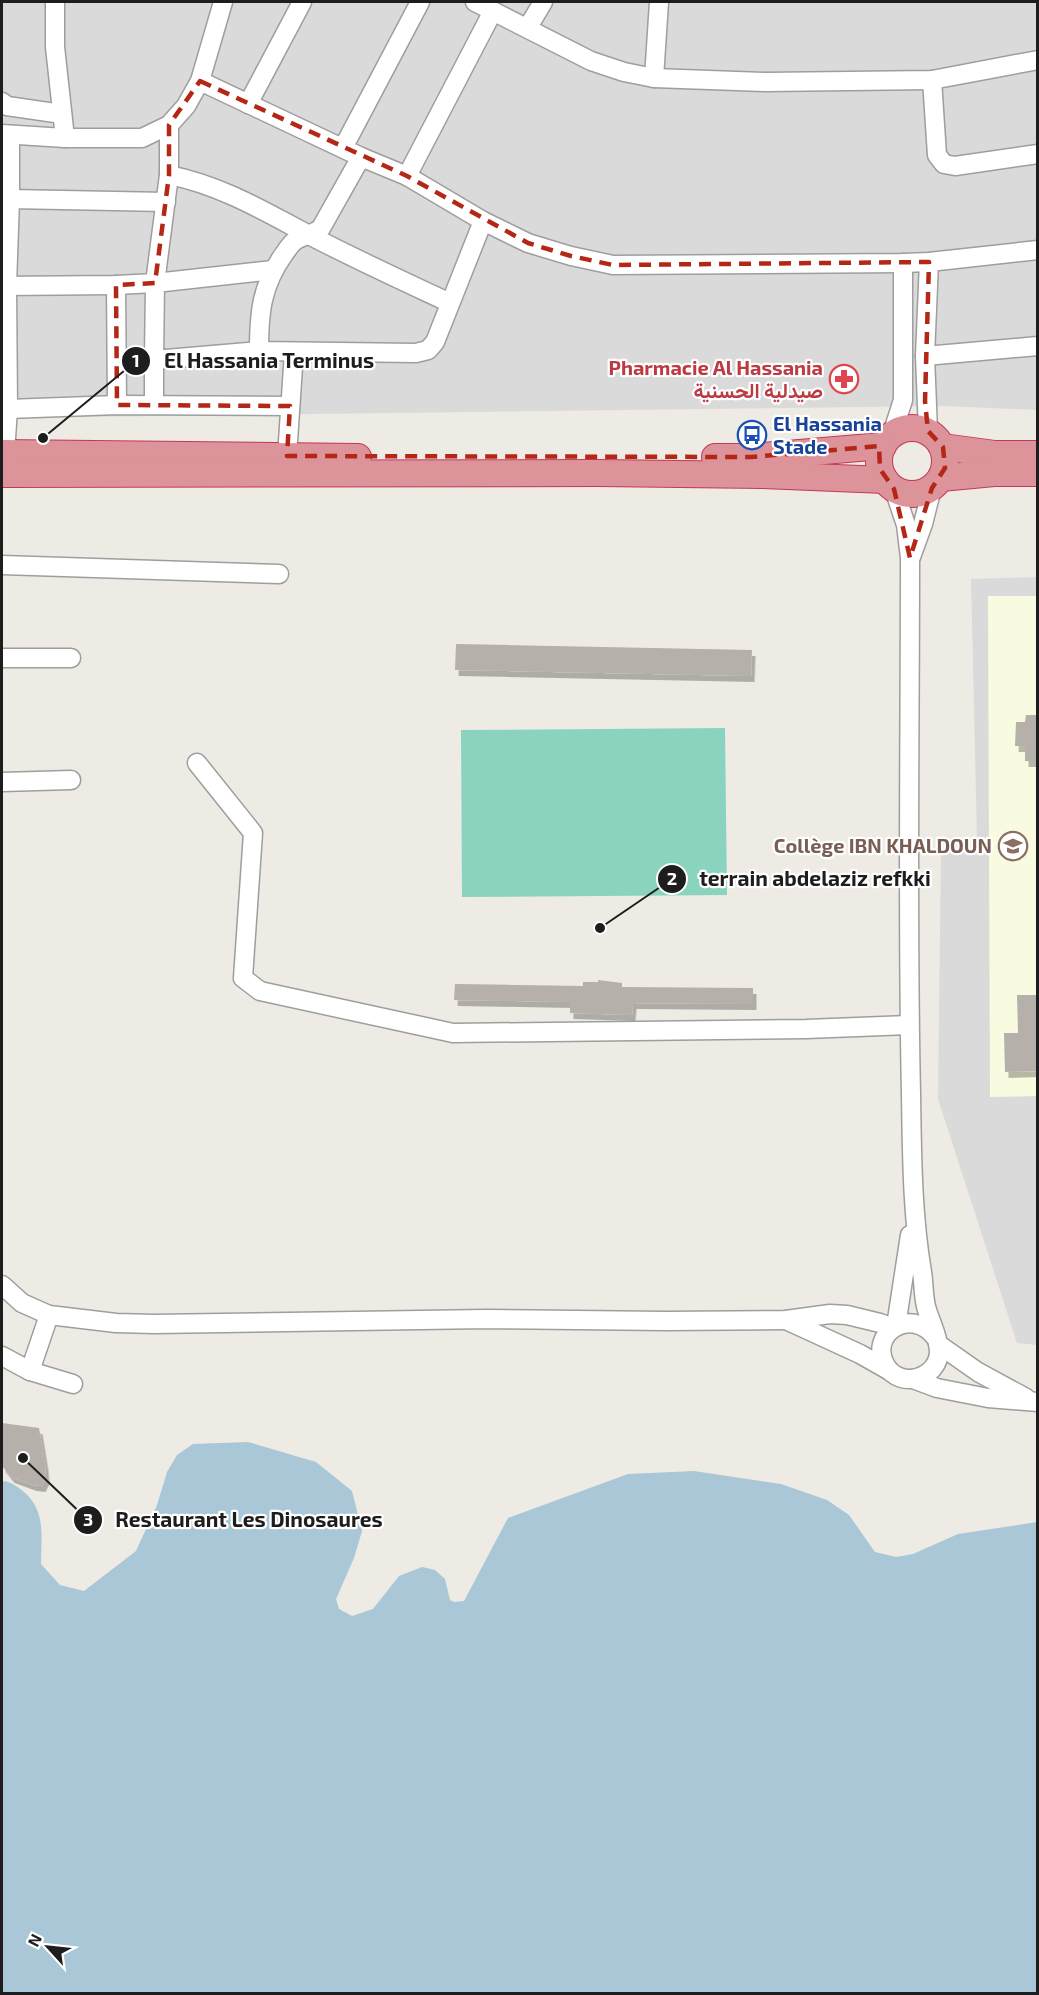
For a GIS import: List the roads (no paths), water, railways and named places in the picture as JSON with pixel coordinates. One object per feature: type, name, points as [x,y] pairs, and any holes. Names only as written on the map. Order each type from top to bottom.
[{"type":"highway","points":[[3,460],[287,456],[752,457],[887,440],[906,428],[920,428],[935,439],[995,454],[1038,454]]},
{"type":"highway","points":[[935,439],[945,457],[945,468],[937,483]]},
{"type":"highway","points":[[887,440],[879,457],[880,469],[889,484]]},
{"type":"highway","points":[[3,460],[762,475],[889,484],[907,494],[920,494],[937,483],[994,473],[1038,473]]},
{"type":"street","points":[[55,2],[55,46],[65,138]]},
{"type":"street","points":[[3,460],[8,409],[4,356],[4,286],[10,200],[6,135],[142,138],[169,125],[186,106],[200,81],[223,2]]},
{"type":"street","points":[[248,104],[302,2]]},
{"type":"street","points":[[343,148],[420,2]]},
{"type":"street","points":[[475,2],[591,61],[624,72],[654,78],[766,82],[932,80],[1038,60]]},
{"type":"street","points":[[528,27],[543,2]]},
{"type":"street","points":[[654,78],[659,2]]},
{"type":"street","points":[[406,176],[493,11]]},
{"type":"street","points":[[932,80],[937,154],[944,164],[955,166],[1038,154]]},
{"type":"street","points":[[200,81],[361,158],[406,176],[483,221],[528,243],[571,256],[613,265],[903,263],[1038,250]]},
{"type":"street","points":[[2,102],[7,106],[62,114]]},
{"type":"street","points":[[154,405],[155,283],[169,175],[169,125]]},
{"type":"street","points":[[259,351],[259,322],[264,292],[273,270],[296,240],[310,236],[321,228],[361,158]]},
{"type":"street","points":[[169,175],[203,184],[252,205],[310,236],[450,303]]},
{"type":"street","points":[[10,200],[166,202]]},
{"type":"street","points":[[154,360],[259,351],[416,353],[428,350],[435,342],[483,221]]},
{"type":"street","points":[[929,262],[925,356],[935,439]]},
{"type":"street","points":[[887,440],[903,400],[903,263]]},
{"type":"street","points":[[4,286],[155,283],[273,270]]},
{"type":"street","points":[[116,285],[117,405]]},
{"type":"street","points":[[925,356],[1038,346]]},
{"type":"street","points":[[287,456],[294,352]]},
{"type":"street","points":[[8,409],[117,405],[290,406]]},
{"type":"street","points":[[910,558],[937,483]]},
{"type":"street","points":[[786,1320],[860,1354],[904,1379],[913,1379],[928,1374],[937,1360],[937,1341],[925,1305],[914,1216],[909,1025],[910,558],[906,525],[889,484]]},
{"type":"street","points":[[2,565],[279,574]]},
{"type":"street","points":[[2,658],[71,658]]},
{"type":"street","points":[[197,763],[253,833],[243,978],[260,991],[453,1034],[806,1029],[909,1025]]},
{"type":"street","points":[[2,782],[71,780]]},
{"type":"street","points":[[895,1327],[914,1216]]},
{"type":"street","points":[[2,1285],[22,1303],[49,1315],[116,1323],[487,1319],[786,1320],[830,1314],[847,1315],[895,1327]]},
{"type":"street","points":[[30,1371],[49,1315]]},
{"type":"street","points":[[890,1371],[885,1365],[882,1349],[887,1334],[903,1323],[918,1323],[925,1326],[937,1341],[987,1377],[1035,1402]]},
{"type":"street","points":[[2,1356],[30,1371],[73,1384]]},
{"type":"street","points":[[913,1379],[937,1388],[988,1398],[1035,1402]]},
{"type":"water","points":[[248,1442],[316,1462],[352,1491],[362,1531],[354,1558],[336,1599],[339,1609],[352,1616],[373,1609],[399,1576],[422,1567],[435,1570],[445,1579],[450,1600],[464,1601],[508,1518],[628,1474],[694,1471],[781,1484],[827,1500],[849,1515],[875,1552],[896,1557],[913,1554],[958,1534],[1037,1522],[1037,1993],[2,1993],[2,1481],[19,1488],[34,1504],[41,1522],[41,1564],[60,1585],[84,1591],[136,1551],[157,1505],[167,1472],[177,1455],[193,1444]]},
{"type":"place","name":"Pharmacie Al Hassania صيدلية الحسنية","points":[[844,379]]},
{"type":"place","name":"El Hassania Stade","points":[[752,435]]},
{"type":"place","name":"El Hassania Terminus","points":[[43,438]]},
{"type":"place","name":"Collège IBN KHALDOUN","points":[[1013,846]]},
{"type":"place","name":"terrain abdelaziz refkki","points":[[600,928]]},
{"type":"place","name":"Restaurant Les Dinosaures","points":[[23,1458]]}]
